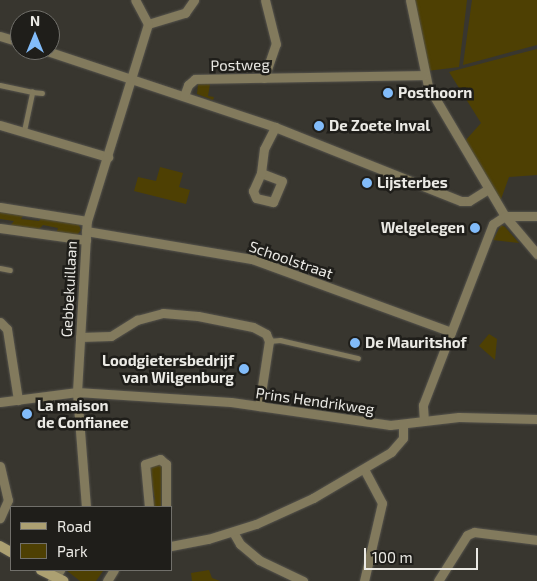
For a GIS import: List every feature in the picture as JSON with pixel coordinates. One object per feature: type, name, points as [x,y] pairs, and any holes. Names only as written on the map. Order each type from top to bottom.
[{"type":"main road","points":[[43,571],[58,578]]},
{"type":"street","points":[[135,0],[148,24],[185,13],[194,0]]},
{"type":"street","points":[[264,78],[276,44],[265,0]]},
{"type":"street","points":[[410,0],[424,75],[488,190],[505,216],[537,254]]},
{"type":"street","name":"Gebbekuillaan","points":[[86,506],[77,392],[87,221],[148,24]]},
{"type":"street","points":[[60,55],[275,127],[462,201],[488,190]]},
{"type":"street","name":"Postweg","points":[[184,96],[188,85],[196,79],[424,75]]},
{"type":"street","points":[[0,125],[108,157]]},
{"type":"street","points":[[261,173],[264,149],[275,127]]},
{"type":"street","points":[[0,207],[87,221]]},
{"type":"street","points":[[424,421],[423,405],[493,224],[505,216],[537,216]]},
{"type":"street","name":"Schoolstraat","points":[[0,228],[86,236],[252,259],[451,332]]},
{"type":"street","points":[[80,337],[111,336],[144,317],[164,313],[253,328],[266,334],[269,341],[259,406]]},
{"type":"street","points":[[0,322],[7,329],[18,400]]},
{"type":"street","name":"Prins Hendrikweg","points":[[0,402],[77,392],[259,406],[379,424],[403,424],[459,417],[537,419]]},
{"type":"street","points":[[172,546],[234,532],[282,514],[364,469],[401,442],[403,424]]},
{"type":"street","points":[[148,506],[145,464],[150,460],[163,460],[166,464],[166,506]]},
{"type":"street","points":[[0,466],[8,500],[0,518]]},
{"type":"street","points":[[364,469],[382,503],[364,581]]},
{"type":"street","points":[[234,532],[240,544],[259,560],[303,581]]},
{"type":"street","points":[[438,581],[467,535],[474,532],[537,540]]},
{"type":"lane","points":[[0,85],[42,93]]},
{"type":"lane","points":[[24,131],[32,92]]},
{"type":"lane","points":[[0,268],[10,270]]},
{"type":"lane","points":[[269,341],[280,340],[358,358]]},
{"type":"green space","points":[[414,0],[467,0],[459,67],[427,71]]},
{"type":"green space","points":[[472,0],[537,0],[537,45],[463,65]]},
{"type":"green space","points":[[537,49],[537,175],[509,177],[500,202],[465,141],[481,123],[449,72]]},
{"type":"green space","points":[[198,84],[210,84],[208,96],[214,97],[213,100],[197,94]]},
{"type":"green space","points":[[160,167],[183,173],[179,187],[190,190],[186,204],[134,191],[138,177],[156,181]]},
{"type":"green space","points":[[0,209],[25,213],[21,219],[39,221],[43,216],[78,223],[81,230],[77,235],[56,233],[58,228],[43,225],[38,230],[10,226],[14,221],[0,219]]},
{"type":"green space","points":[[501,225],[505,227],[519,243],[493,240]]},
{"type":"green space","points":[[489,334],[497,339],[495,360],[479,346]]},
{"type":"green space","points":[[148,464],[162,464],[161,506],[153,506],[150,497],[155,500]]},
{"type":"green space","points":[[209,570],[212,578],[220,581],[192,581],[191,573]]},
{"type":"green space","points":[[67,571],[103,571],[96,581],[80,581]]},
{"type":"place","name":"Posthoorn","points":[[388,93]]},
{"type":"place","name":"De Zoete Inval","points":[[319,126]]},
{"type":"place","name":"Lijsterbes","points":[[367,183]]},
{"type":"place","name":"Welgelegen","points":[[475,228]]},
{"type":"place","name":"De Mauritshof","points":[[355,343]]},
{"type":"place","name":"Loodgietersbedrijf van Wilgenburg","points":[[244,369]]},
{"type":"place","name":"La maison de Confianee","points":[[27,414]]}]
